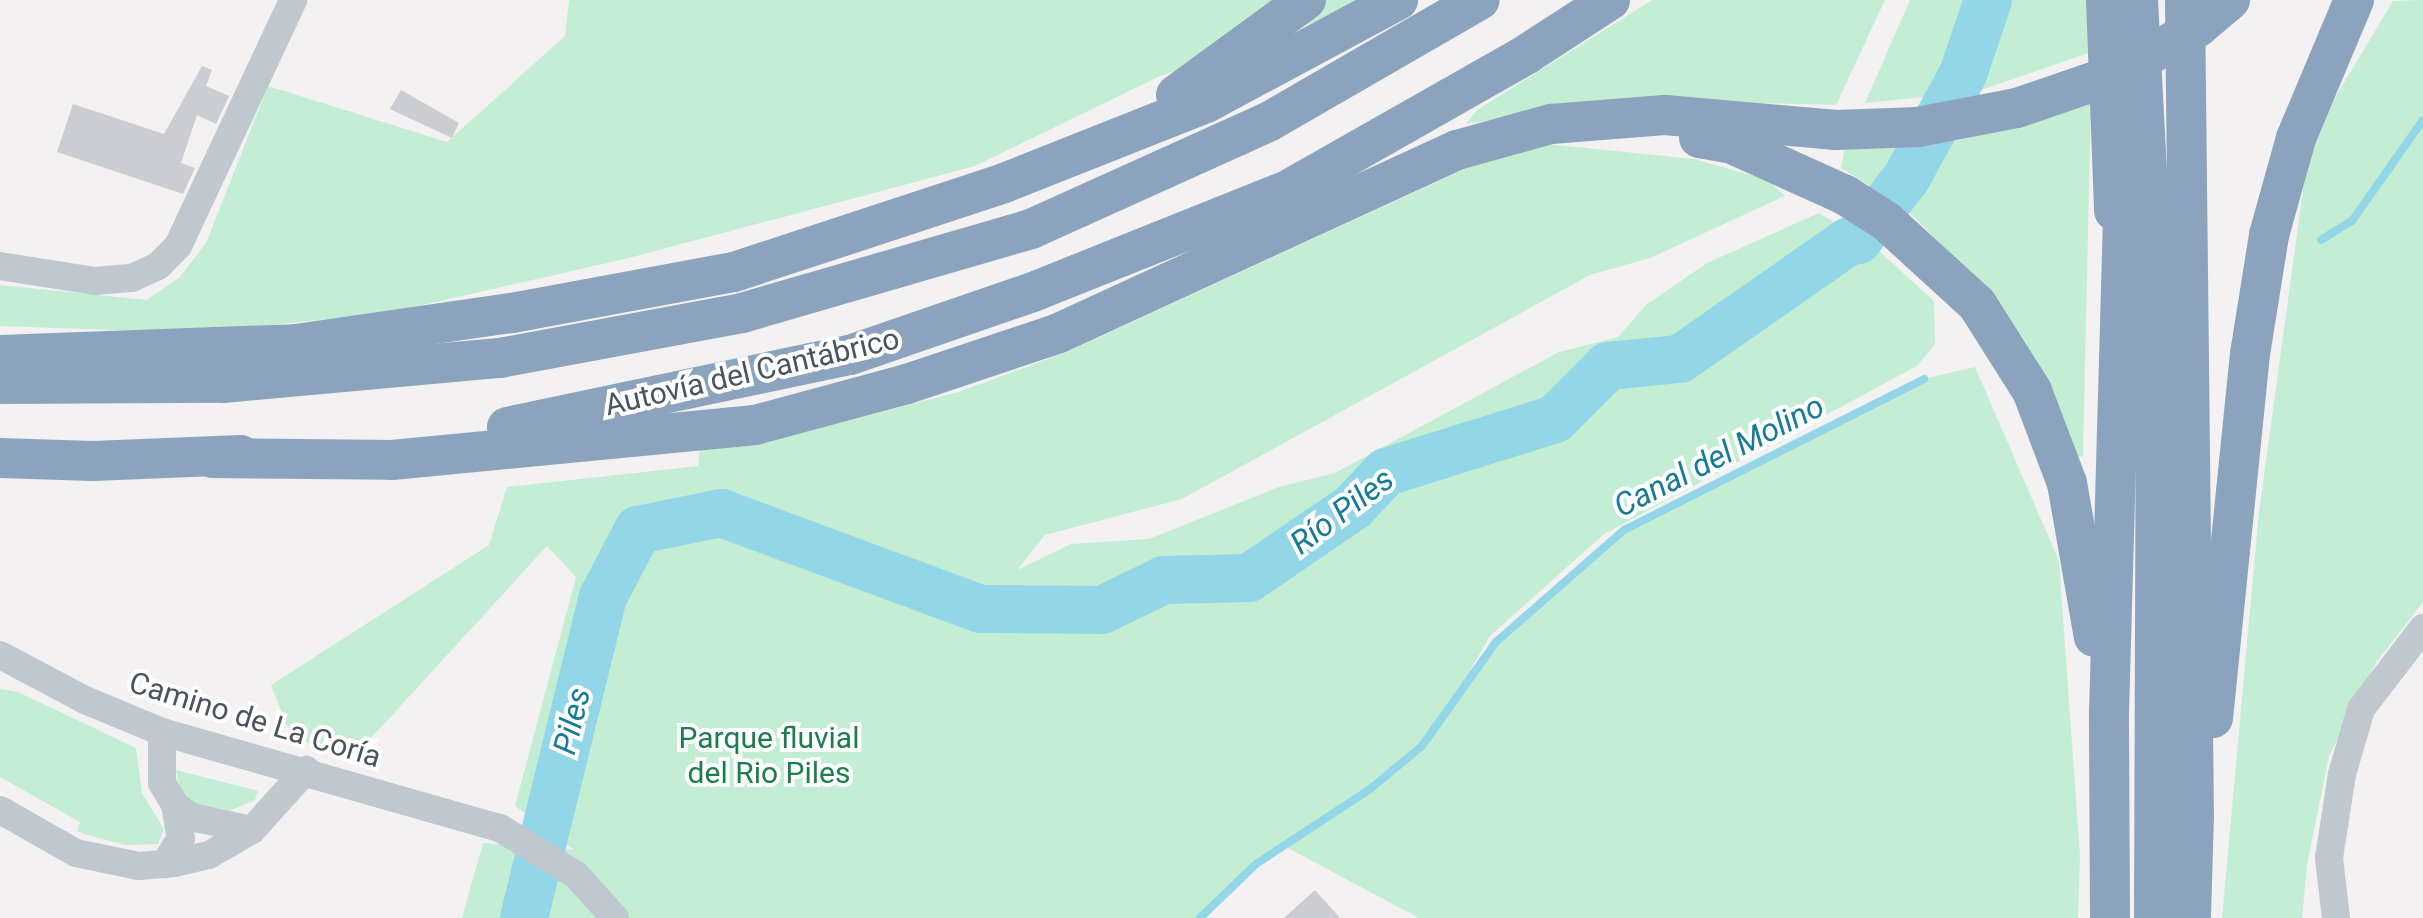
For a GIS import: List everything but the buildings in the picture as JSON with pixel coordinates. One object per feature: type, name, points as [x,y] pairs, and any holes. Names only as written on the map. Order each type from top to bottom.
[{"type":"highway","points":[[1004,183],[1176,96],[1306,0]]},
{"type":"highway","points":[[0,355],[296,344],[512,313],[734,272],[1004,183],[1206,103],[1398,0]]},
{"type":"highway","name":"Autovía del Cantábrico","points":[[0,384],[222,383],[500,358],[742,312],[1031,229],[1270,121],[1480,0]]},
{"type":"highway","name":"Autovía del Cantábrico","points":[[0,458],[213,458],[484,432],[850,355],[1034,292],[1288,190],[1527,54],[1610,0]]},
{"type":"highway","points":[[2106,0],[2138,340]]},
{"type":"highway","points":[[2130,0],[2154,918]]},
{"type":"highway","points":[[2110,918],[2109,713],[2138,340],[2138,0]]},
{"type":"highway","points":[[2186,0],[2194,815],[2191,918]]},
{"type":"highway","points":[[213,458],[392,460],[755,425],[907,384],[1058,333],[1457,150],[1551,124],[1665,115],[1777,126],[1918,127],[2018,108],[2116,74],[2198,27],[2230,0]]},
{"type":"highway","points":[[2194,815],[2213,720],[2250,354],[2270,235],[2296,138],[2354,0]]},
{"type":"highway","points":[[2138,340],[2184,55]]},
{"type":"highway","points":[[1551,124],[1676,134],[1732,144],[1802,172],[1886,221],[1948,273],[1977,304],[2032,390],[2067,483],[2109,713]]},
{"type":"street","points":[[0,266],[95,280],[132,278],[158,266],[178,246],[293,0]]},
{"type":"street","points":[[2336,918],[2329,858],[2342,774],[2361,709],[2423,628]]},
{"type":"street","name":"Camino de La Coría","points":[[0,655],[84,700],[162,732],[500,828],[576,875],[615,918]]},
{"type":"street","points":[[162,732],[162,782],[175,805],[181,838],[164,864]]},
{"type":"street","points":[[0,810],[76,853],[139,866],[164,864],[208,855],[252,830],[306,770]]},
{"type":"street","points":[[175,805],[191,817],[252,830]]},
{"type":"green space","points":[[569,0],[1355,0],[1332,16],[1158,77],[975,166],[629,258],[392,312],[199,333],[0,326],[0,285],[147,300],[180,277],[206,243],[268,86],[447,142],[565,36]]},
{"type":"green space","points":[[1652,0],[1885,0],[1836,105],[1713,102],[1572,106],[1466,124],[1477,110]]},
{"type":"green space","points":[[1910,0],[2088,0],[2089,53],[1975,92],[1865,103]]},
{"type":"green space","points":[[2423,0],[2423,602],[2375,664],[2329,756],[2307,865],[2302,918],[2222,918],[2259,512],[2306,168],[2327,111],[2393,1]]},
{"type":"green space","points":[[2091,97],[2083,456],[2072,459],[1983,286],[1904,207],[1841,168],[1845,147],[1956,141],[2021,125]]},
{"type":"green space","name":"Parque fluvial del Rio Piles","points":[[1546,144],[1694,159],[1768,180],[1785,196],[1650,258],[1590,275],[1182,499],[1045,535],[1017,570],[1071,544],[1149,539],[1279,487],[1335,473],[1559,352],[1618,337],[1646,305],[1707,263],[1819,213],[1878,250],[1934,301],[1935,344],[1917,366],[1604,534],[1490,636],[1454,699],[1496,642],[1624,530],[1923,379],[1975,367],[2059,561],[2080,855],[2078,918],[1419,918],[1284,846],[1256,864],[1200,918],[462,918],[483,843],[574,850],[515,806],[576,577],[547,546],[350,761],[291,736],[271,685],[489,545],[507,487],[698,466],[700,447],[844,422],[958,392],[1067,352],[1474,165]]},
{"type":"green space","points":[[0,689],[18,692],[136,748],[142,793],[164,829],[158,844],[125,845],[84,834],[77,831],[80,822],[0,777]]},
{"type":"green space","points":[[176,770],[258,791],[255,800],[227,812],[197,808],[181,792]]},
{"type":"waterway","name":"Río Piles","points":[[524,918],[603,597],[638,530],[721,513],[980,609],[1102,610],[1164,580],[1249,578],[1353,507],[1386,472],[1555,419],[1608,366],[1680,359],[1849,241],[1858,240],[1907,177],[1963,74],[1988,0]]},
{"type":"waterway","name":"Canal del Molino","points":[[2321,240],[2352,221],[2423,120]]},
{"type":"waterway","name":"Canal del Molino","points":[[1200,918],[1256,864],[1370,789],[1422,746],[1496,642],[1624,530],[1924,379]]},
{"type":"water label","name":"Piles","points":[[572,721]]}]
